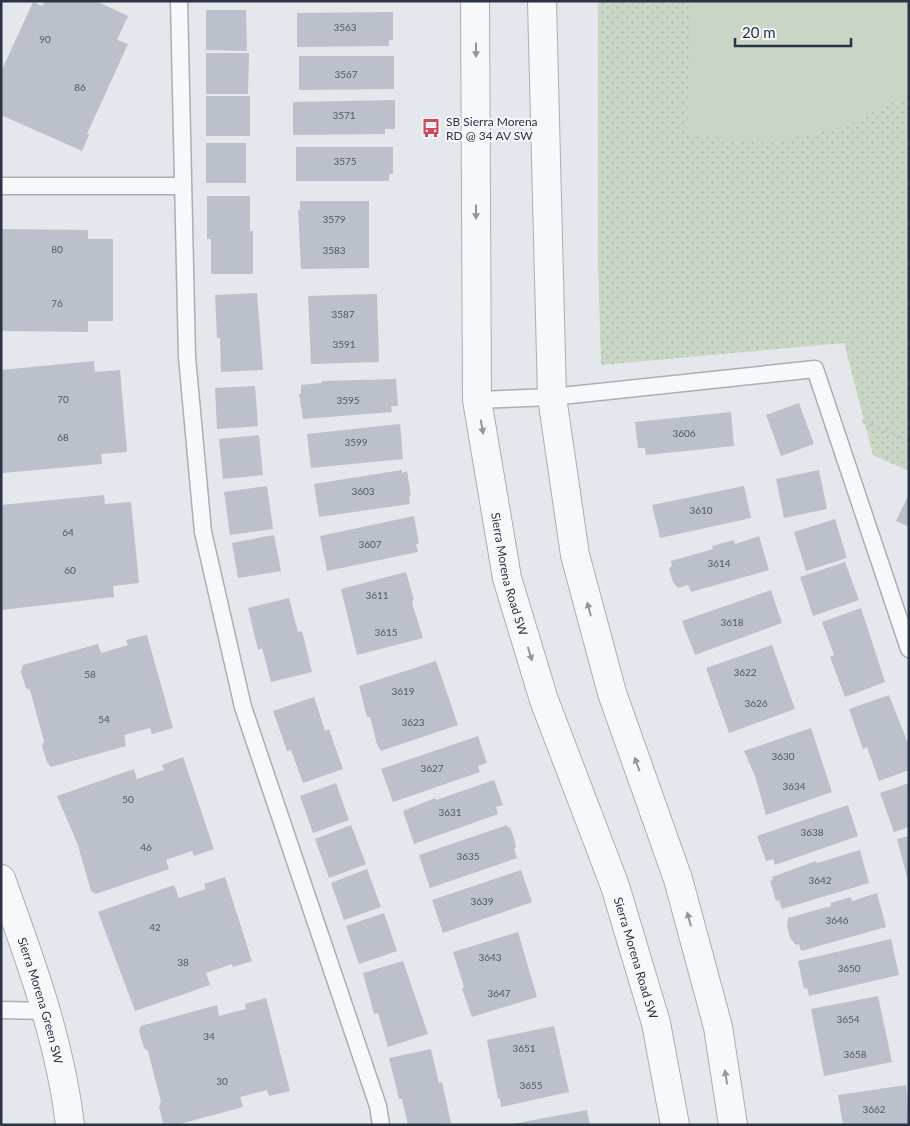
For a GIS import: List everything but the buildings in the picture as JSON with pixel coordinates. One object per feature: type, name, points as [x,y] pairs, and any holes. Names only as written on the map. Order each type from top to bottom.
[{"type":"street","name":"Sierra Morena Road SW","points":[[475,1],[477,400],[508,578],[544,700],[615,886],[656,1024],[675,1125]]},
{"type":"street","points":[[542,1],[552,397],[575,555],[612,693],[678,879],[718,1027],[733,1125]]},
{"type":"street","name":"Sierra Morena Green SW","points":[[1,879],[46,1011],[67,1100],[70,1125]]},
{"type":"lane","points":[[179,1],[186,357],[203,532],[243,707],[378,1106],[381,1125]]},
{"type":"lane","points":[[1,186],[183,186]]},
{"type":"lane","points":[[477,400],[552,397],[815,369],[909,649]]},
{"type":"lane","points":[[1,1010],[46,1011]]},
{"type":"path","points":[[832,418],[862,421],[909,440]]},
{"type":"green space","points":[[598,1],[909,1],[909,471],[873,455],[844,343],[601,365],[598,263]]},
{"type":"green space","points":[[690,1],[909,1],[909,94],[846,126],[769,143],[687,134]]},
{"type":"place","name":"SB Sierra Morena RD @ 34 AV SW","points":[[431,128]]}]
